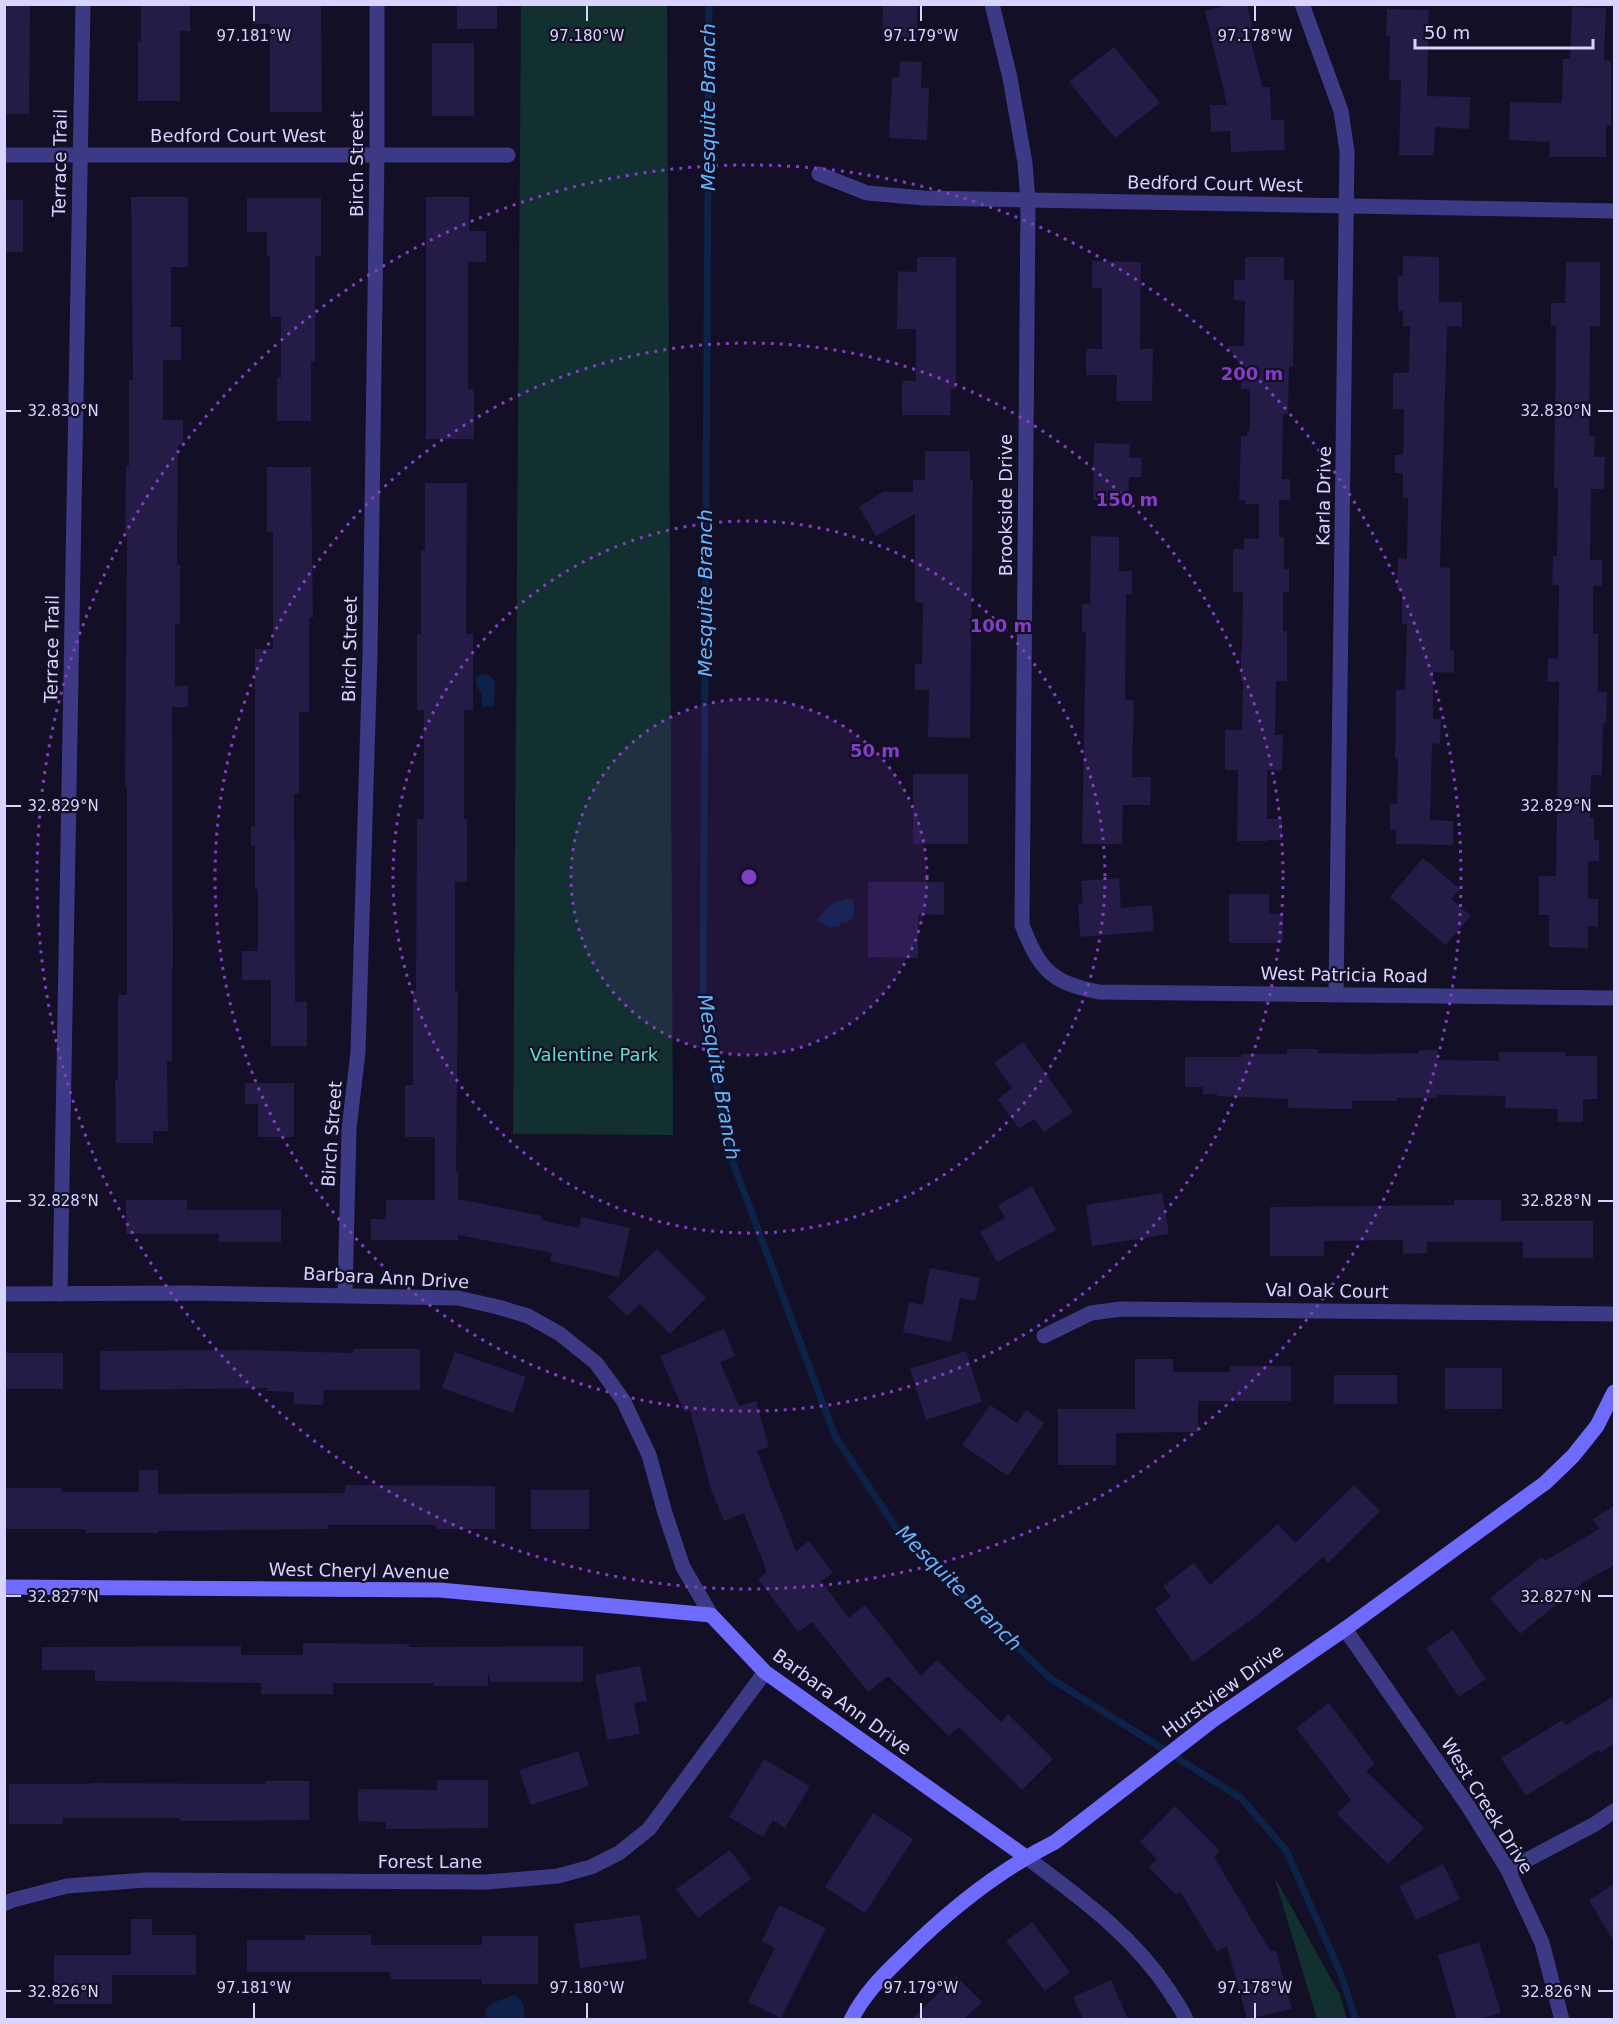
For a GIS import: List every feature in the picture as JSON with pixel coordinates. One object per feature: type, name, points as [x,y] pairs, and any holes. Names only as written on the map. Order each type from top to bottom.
[{"type":"street","name":"Terrace Trail","points":[[60,1294],[83,4]]},
{"type":"street","name":"Birch Street","points":[[345,1294],[349,1129],[358,1052],[367,748],[377,155],[377,4]]},
{"type":"street","name":"Brookside Drive","points":[[992,4],[1010,78],[1025,163],[1028,201],[1022,926],[1034,954],[1052,976],[1074,987]]},
{"type":"street","name":"Karla Drive","points":[[1302,4],[1341,111],[1347,151],[1336,995]]},
{"type":"street","name":"Bedford Court West","points":[[4,155],[508,155]]},
{"type":"street","name":"Bedford Court West","points":[[819,174],[867,193],[914,197],[1614,211]]},
{"type":"street","name":"West Patricia Road","points":[[1074,987],[1099,992],[1614,998]]},
{"type":"street","name":"Barbara Ann Drive","points":[[4,1294],[345,1294],[458,1298],[528,1316],[560,1334],[596,1363],[623,1400],[649,1455],[683,1567],[711,1615],[765,1672],[1026,1857],[1103,1916],[1138,1951],[1164,1983],[1186,2019]]},
{"type":"street","name":"Val Oak Court","points":[[1044,1336],[1092,1313],[1121,1309],[1614,1314]]},
{"type":"street","name":"Hurstview Drive","points":[[851,2019],[872,1986],[937,1922],[1026,1857],[1055,1842],[1189,1738],[1345,1629],[1545,1483],[1573,1456],[1597,1426],[1614,1392]]},
{"type":"street","name":"West Cheryl Avenue","points":[[4,1587],[440,1590],[711,1615]]},
{"type":"street","name":"West Creek Drive","points":[[1345,1629],[1468,1806],[1508,1870],[1542,1943],[1562,2019]]},
{"type":"street","name":"Forest Lane","points":[[4,1904],[67,1886],[147,1880],[487,1882],[558,1876],[591,1867],[620,1853],[649,1829],[765,1672]]},
{"type":"street","points":[[1508,1870],[1614,1811]]},
{"type":"green space","name":"Valentine Park","points":[[521,5],[667,5],[673,1135],[513,1134]]},
{"type":"green space","points":[[1274,1876],[1340,1995],[1347,2019],[1317,2019]]},
{"type":"water","points":[[482,674],[489,675],[495,681],[494,706],[483,707],[481,693],[476,685],[476,677]]},
{"type":"water","points":[[854,899],[854,916],[848,922],[840,923],[840,926],[828,927],[817,920],[830,906]]},
{"type":"water","points":[[514,1995],[523,2004],[523,2018],[512,2020],[487,2018],[485,2011],[489,2006]]},
{"type":"building","points":[[4,4],[30,4],[29,114],[4,114]]},
{"type":"building","points":[[141,4],[190,4],[190,31],[180,31],[180,101],[138,101],[138,41],[141,41]]},
{"type":"building","points":[[253,4],[321,4],[322,112],[270,112],[270,24],[253,24]]},
{"type":"building","points":[[457,4],[497,4],[497,29],[457,29]]},
{"type":"building","points":[[883,4],[917,4],[917,37],[882,37]]},
{"type":"building","points":[[1232,4],[1247,4],[1254,32],[1249,33],[1262,87],[1270,87],[1271,120],[1284,120],[1285,150],[1231,152],[1230,131],[1211,132],[1210,105],[1227,105],[1205,11]]},
{"type":"building","points":[[1572,7],[1606,8],[1604,60],[1611,61],[1611,125],[1606,125],[1606,157],[1549,157],[1550,142],[1509,140],[1510,102],[1562,103],[1563,59],[1570,59]]},
{"type":"building","points":[[1387,9],[1429,10],[1427,96],[1470,97],[1469,129],[1435,127],[1434,155],[1399,155],[1401,80],[1389,80],[1390,36],[1386,36]]},
{"type":"building","points":[[432,43],[474,43],[474,116],[432,116]]},
{"type":"building","points":[[1114,47],[1160,103],[1115,138],[1069,82]]},
{"type":"building","points":[[900,61],[922,62],[921,88],[929,88],[927,140],[889,138],[892,77],[899,77]]},
{"type":"building","points":[[131,197],[188,197],[188,267],[171,267],[171,327],[181,327],[181,360],[163,360],[163,420],[183,420],[183,445],[178,445],[177,565],[180,565],[180,624],[175,624],[175,686],[188,686],[188,707],[172,707],[172,1061],[167,1061],[168,1131],[153,1131],[153,1143],[116,1143],[115,1080],[118,1080],[118,995],[127,995],[127,787],[125,787],[127,536],[125,536],[126,466],[129,466],[129,380],[133,380]]},
{"type":"building","points":[[426,197],[469,197],[469,231],[486,231],[486,262],[468,262],[468,389],[474,389],[474,439],[426,439]]},
{"type":"building","points":[[247,198],[321,198],[321,256],[315,256],[315,362],[311,362],[311,421],[277,421],[277,378],[281,378],[281,317],[270,317],[270,256],[267,256],[267,232],[247,232]]},
{"type":"building","points":[[4,200],[23,200],[23,252],[4,252]]},
{"type":"building","points":[[1403,256],[1439,257],[1439,302],[1462,302],[1462,327],[1447,326],[1440,567],[1450,568],[1450,650],[1454,650],[1454,673],[1433,672],[1433,719],[1441,719],[1440,744],[1432,743],[1430,820],[1453,821],[1453,845],[1396,844],[1396,830],[1390,830],[1390,804],[1397,804],[1396,690],[1405,690],[1407,624],[1402,624],[1402,589],[1397,589],[1398,558],[1407,559],[1408,498],[1403,498],[1403,473],[1395,473],[1395,455],[1403,455],[1404,409],[1393,409],[1393,373],[1409,373],[1410,326],[1403,326],[1403,311],[1398,311],[1398,276],[1403,276]]},
{"type":"building","points":[[917,257],[956,257],[956,389],[951,389],[950,415],[902,415],[902,381],[916,381],[916,329],[897,329],[898,271],[917,272]]},
{"type":"building","points":[[1245,257],[1284,257],[1284,280],[1294,280],[1293,366],[1289,367],[1288,414],[1283,414],[1282,479],[1290,479],[1290,500],[1279,500],[1279,537],[1284,537],[1284,569],[1289,569],[1289,592],[1283,592],[1283,631],[1287,631],[1287,681],[1276,681],[1275,735],[1283,735],[1282,771],[1267,770],[1267,819],[1282,819],[1282,840],[1267,841],[1237,841],[1238,770],[1225,770],[1225,730],[1242,730],[1243,592],[1233,592],[1233,549],[1244,549],[1244,538],[1259,539],[1259,504],[1245,504],[1245,500],[1239,500],[1241,436],[1247,436],[1247,431],[1250,431],[1250,389],[1241,389],[1242,369],[1228,346],[1244,346],[1245,301],[1234,300],[1234,280],[1245,280]]},
{"type":"building","points":[[1092,261],[1141,262],[1140,349],[1153,349],[1152,401],[1116,401],[1117,375],[1086,375],[1086,349],[1102,349],[1102,288],[1092,288]]},
{"type":"building","points":[[1566,262],[1600,262],[1600,327],[1590,326],[1589,436],[1595,436],[1594,457],[1605,457],[1604,489],[1591,489],[1590,560],[1602,560],[1602,586],[1593,586],[1593,634],[1598,634],[1598,692],[1607,692],[1606,723],[1603,723],[1602,775],[1591,775],[1590,818],[1594,818],[1594,840],[1599,840],[1599,861],[1588,861],[1588,899],[1598,899],[1598,927],[1588,926],[1588,948],[1549,947],[1549,915],[1539,915],[1539,876],[1556,876],[1559,682],[1547,682],[1548,658],[1558,659],[1559,585],[1552,585],[1553,556],[1557,556],[1558,488],[1554,488],[1556,326],[1551,326],[1551,303],[1565,303]]},
{"type":"building","points":[[1094,443],[1130,444],[1129,458],[1142,458],[1141,477],[1129,477],[1128,501],[1093,500]]},
{"type":"building","points":[[925,451],[970,451],[970,480],[973,480],[970,738],[928,737],[929,690],[915,690],[915,664],[922,664],[923,603],[915,602],[915,514],[876,536],[859,507],[883,492],[913,492],[913,480],[925,480]]},
{"type":"building","points":[[267,467],[311,467],[313,618],[309,618],[309,712],[299,712],[299,794],[294,794],[295,1002],[307,1002],[307,1046],[271,1046],[271,980],[242,980],[242,951],[258,951],[258,889],[255,889],[255,846],[251,846],[251,826],[255,826],[255,649],[273,649],[273,532],[267,532]]},
{"type":"building","points":[[425,483],[467,483],[466,634],[473,634],[473,710],[464,710],[464,819],[467,819],[467,882],[455,882],[455,991],[458,991],[456,1172],[458,1172],[458,1199],[542,1216],[541,1220],[579,1228],[581,1217],[630,1228],[619,1277],[550,1261],[552,1253],[458,1235],[458,1240],[371,1240],[371,1219],[386,1219],[386,1200],[435,1200],[435,1137],[405,1137],[405,1085],[413,1085],[417,819],[424,819],[424,710],[417,710],[417,634],[421,634],[421,550],[425,550]]},
{"type":"building","points":[[1091,536],[1119,537],[1119,571],[1132,571],[1132,594],[1126,594],[1125,700],[1134,700],[1132,777],[1151,777],[1150,805],[1123,805],[1122,844],[1082,844],[1086,632],[1082,632],[1082,604],[1090,604]]},
{"type":"building","points":[[913,774],[968,774],[968,844],[913,844]]},
{"type":"building","points":[[1423,858],[1460,889],[1451,899],[1471,916],[1445,945],[1390,897]]},
{"type":"building","points":[[1119,878],[1121,908],[1152,905],[1154,931],[1080,937],[1078,904],[1083,903],[1081,881]]},
{"type":"building","points":[[868,882],[944,882],[944,915],[918,914],[918,958],[868,957]]},
{"type":"building","points":[[1229,894],[1269,894],[1269,914],[1283,914],[1283,943],[1229,943]]},
{"type":"building","points":[[1023,1042],[1073,1112],[1044,1132],[1034,1119],[1019,1129],[998,1099],[1012,1088],[994,1063]]},
{"type":"building","points":[[1287,1049],[1318,1049],[1318,1053],[1368,1054],[1419,1053],[1419,1050],[1437,1050],[1437,1060],[1499,1061],[1499,1052],[1565,1052],[1565,1056],[1597,1056],[1597,1099],[1583,1099],[1583,1122],[1557,1122],[1558,1109],[1505,1108],[1506,1096],[1437,1095],[1437,1098],[1397,1098],[1397,1101],[1352,1101],[1352,1109],[1288,1108],[1288,1099],[1217,1096],[1217,1094],[1203,1094],[1203,1087],[1185,1087],[1185,1057],[1287,1054]]},
{"type":"building","points":[[245,1083],[294,1083],[294,1137],[258,1137],[258,1104],[245,1104]]},
{"type":"building","points":[[1032,1186],[1056,1230],[997,1262],[980,1232],[1005,1218],[998,1205]]},
{"type":"building","points":[[1162,1193],[1169,1234],[1092,1246],[1086,1205]]},
{"type":"building","points":[[126,1200],[187,1200],[187,1210],[281,1210],[281,1242],[219,1242],[219,1234],[126,1234]]},
{"type":"building","points":[[1454,1200],[1501,1200],[1501,1221],[1593,1221],[1593,1258],[1523,1258],[1523,1242],[1427,1242],[1427,1253],[1403,1254],[1403,1240],[1324,1241],[1324,1256],[1270,1256],[1270,1207],[1454,1205]]},
{"type":"building","points":[[657,1249],[706,1298],[670,1334],[640,1304],[627,1316],[608,1297]]},
{"type":"building","points":[[930,1268],[980,1278],[975,1301],[960,1298],[951,1342],[903,1332],[909,1302],[923,1305]]},
{"type":"building","points":[[724,1329],[735,1356],[720,1362],[739,1406],[756,1401],[769,1447],[757,1451],[796,1551],[809,1541],[833,1573],[821,1581],[849,1618],[865,1605],[921,1676],[937,1660],[1001,1722],[1008,1714],[1053,1759],[1022,1790],[959,1727],[949,1736],[888,1676],[868,1692],[812,1622],[798,1632],[758,1579],[767,1572],[744,1513],[724,1521],[711,1489],[690,1410],[684,1412],[660,1356]]},
{"type":"building","points":[[353,1349],[420,1349],[420,1390],[324,1390],[323,1405],[294,1404],[294,1392],[267,1391],[267,1388],[100,1390],[100,1351],[249,1350],[353,1353]]},
{"type":"building","points":[[966,1351],[982,1402],[926,1420],[910,1369]]},
{"type":"building","points":[[455,1352],[526,1377],[513,1413],[442,1388]]},
{"type":"building","points":[[4,1353],[63,1353],[63,1389],[4,1389]]},
{"type":"building","points":[[1135,1359],[1173,1359],[1173,1372],[1230,1372],[1230,1366],[1291,1366],[1291,1401],[1198,1401],[1198,1432],[1116,1433],[1116,1465],[1058,1465],[1058,1409],[1135,1409]]},
{"type":"building","points":[[1445,1368],[1502,1368],[1502,1409],[1445,1409]]},
{"type":"building","points":[[1334,1375],[1397,1375],[1397,1404],[1334,1404]]},
{"type":"building","points":[[990,1405],[1017,1423],[1026,1410],[1044,1423],[1008,1476],[962,1445]]},
{"type":"building","points":[[139,1470],[158,1470],[158,1494],[345,1493],[345,1485],[495,1486],[495,1529],[436,1529],[436,1525],[328,1525],[328,1529],[86,1533],[86,1529],[4,1529],[4,1488],[62,1488],[62,1492],[139,1492]]},
{"type":"building","points":[[1354,1485],[1380,1511],[1328,1563],[1323,1557],[1259,1614],[1193,1662],[1155,1609],[1171,1597],[1163,1586],[1194,1563],[1210,1585],[1278,1524],[1295,1543]]},
{"type":"building","points":[[531,1490],[589,1490],[589,1529],[531,1529]]},
{"type":"building","points":[[1614,1506],[1614,1565],[1584,1582],[1520,1634],[1490,1598],[1542,1557],[1545,1561],[1599,1529],[1593,1519]]},
{"type":"building","points":[[1453,1630],[1486,1679],[1459,1697],[1426,1648]]},
{"type":"building","points":[[303,1643],[409,1644],[409,1647],[583,1646],[583,1682],[491,1682],[488,1674],[488,1686],[434,1686],[434,1683],[333,1683],[333,1694],[261,1694],[261,1683],[95,1681],[95,1670],[42,1670],[42,1647],[241,1646],[241,1655],[303,1655]]},
{"type":"building","points":[[640,1666],[647,1701],[634,1703],[640,1734],[607,1740],[595,1675]]},
{"type":"building","points":[[1614,1696],[1614,1744],[1600,1753],[1598,1750],[1526,1796],[1501,1758],[1562,1720],[1566,1725]]},
{"type":"building","points":[[1329,1703],[1375,1764],[1366,1771],[1424,1828],[1388,1864],[1337,1814],[1351,1800],[1296,1728]]},
{"type":"building","points":[[578,1751],[589,1786],[531,1805],[519,1770]]},
{"type":"building","points":[[764,1759],[810,1786],[785,1828],[773,1820],[763,1837],[729,1817]]},
{"type":"building","points":[[437,1780],[488,1780],[488,1828],[386,1829],[386,1822],[358,1821],[358,1789],[437,1790]]},
{"type":"building","points":[[265,1781],[309,1781],[309,1820],[180,1821],[180,1818],[63,1818],[63,1824],[9,1824],[9,1784],[265,1784]]},
{"type":"building","points":[[1175,1806],[1220,1851],[1214,1857],[1271,1952],[1276,1950],[1292,2009],[1247,2019],[1227,1946],[1217,1952],[1180,1891],[1176,1895],[1149,1867],[1157,1859],[1140,1842]]},
{"type":"building","points":[[873,1813],[913,1839],[865,1913],[825,1887]]},
{"type":"building","points":[[730,1850],[751,1879],[698,1918],[676,1889]]},
{"type":"building","points":[[1443,1864],[1460,1899],[1416,1920],[1399,1886]]},
{"type":"building","points":[[1614,1884],[1614,1942],[1589,1900]]},
{"type":"building","points":[[779,1905],[826,1928],[781,2018],[748,2002],[775,1948],[762,1941]]},
{"type":"building","points":[[640,1915],[647,1959],[580,1968],[574,1924]]},
{"type":"building","points":[[131,1919],[152,1919],[152,1935],[196,1935],[196,1975],[112,1975],[112,2004],[54,2004],[54,1955],[131,1955]]},
{"type":"building","points":[[1032,1922],[1070,1972],[1045,1991],[1006,1941]]},
{"type":"building","points":[[305,1935],[371,1935],[371,1945],[482,1945],[482,1936],[538,1936],[538,1984],[482,1984],[482,1979],[390,1979],[390,1972],[247,1972],[247,1940],[305,1940]]},
{"type":"building","points":[[1479,1942],[1501,2013],[1479,2019],[1457,2019],[1438,1955]]},
{"type":"building","points":[[956,1976],[982,2002],[964,2019],[912,2019]]},
{"type":"building","points":[[1111,1980],[1128,2019],[1083,2019],[1073,1997]]},
{"type":"waterway","name":"Mesquite Branch","points":[[709,4],[703,1009],[728,1149],[835,1436],[903,1538],[1050,1678],[1241,1798],[1286,1850],[1341,1974],[1356,2020]]}]
